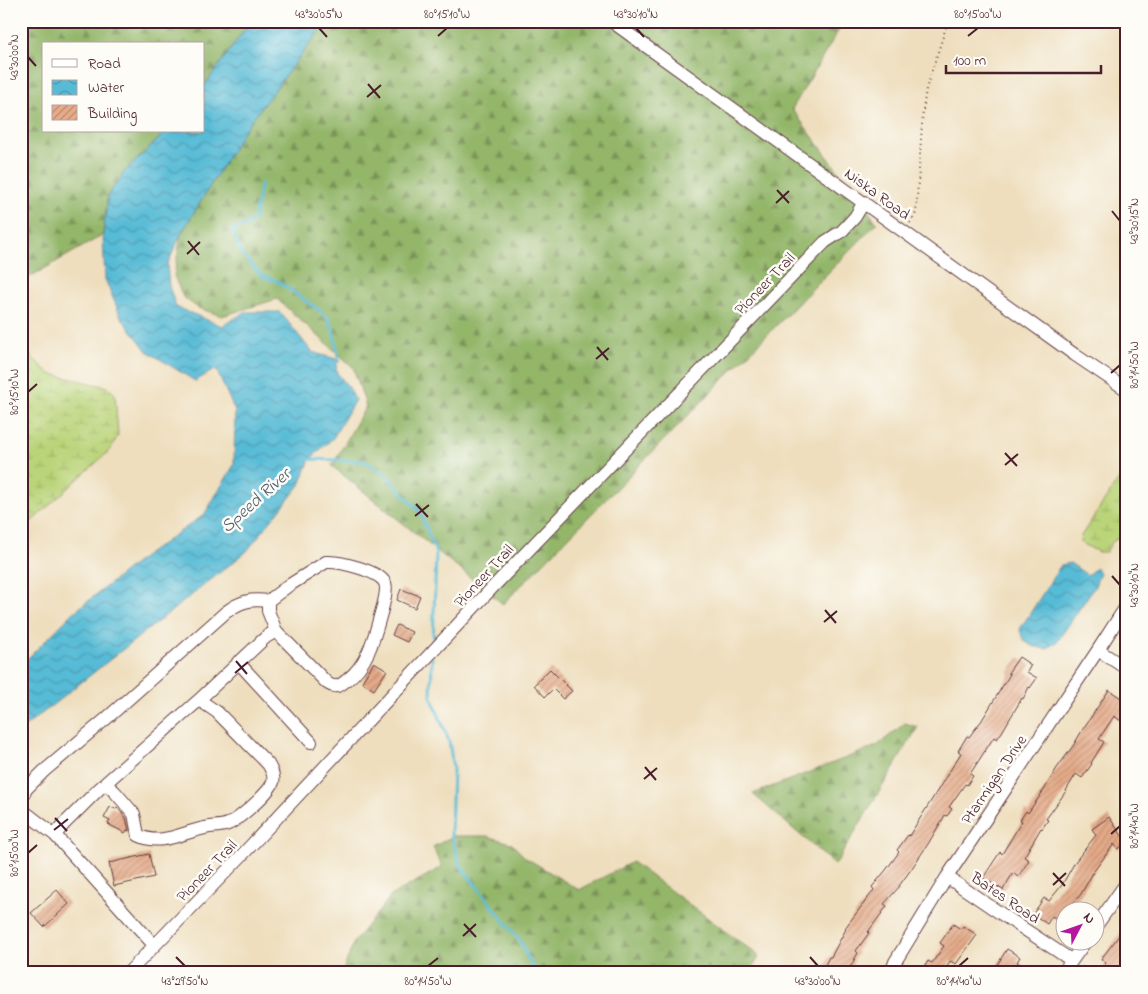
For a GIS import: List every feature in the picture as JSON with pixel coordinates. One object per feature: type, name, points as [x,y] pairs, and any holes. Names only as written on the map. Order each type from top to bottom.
[{"type":"street","name":"Niska Road","points":[[611,21],[1075,355],[1127,390]]},
{"type":"street","name":"Pioneer Trail","points":[[128,973],[251,846],[499,581],[825,242],[842,231],[855,217],[864,202]]},
{"type":"street","points":[[21,800],[26,789],[44,771],[235,605],[245,601],[268,601],[326,562],[332,561],[352,565],[372,573],[385,582],[386,588],[380,618],[370,650],[357,670],[341,685],[334,687],[327,683],[276,631],[268,611],[268,601]]},
{"type":"street","name":"Ptarmigan Drive","points":[[891,973],[895,962],[947,877],[1127,605]]},
{"type":"street","points":[[55,836],[64,824],[106,784],[238,662],[266,637],[276,631]]},
{"type":"street","points":[[1098,650],[1127,669]]},
{"type":"street","points":[[238,662],[311,742]]},
{"type":"street","points":[[106,784],[134,814],[138,835],[145,838],[164,840],[204,828],[228,824],[244,814],[273,782],[272,772],[256,750],[217,712],[199,700]]},
{"type":"street","points":[[21,809],[55,836],[154,946]]},
{"type":"street","name":"Bates Road","points":[[947,877],[1071,960]]},
{"type":"street","points":[[1106,912],[1127,882]]},
{"type":"street","points":[[1063,973],[1077,952]]},
{"type":"path","points":[[904,231],[916,213],[926,89],[948,21]]},
{"type":"green space","points":[[30,21],[251,21],[205,85],[205,42],[42,42],[42,132],[166,132],[126,170],[108,195],[103,235],[21,282],[21,41]]},
{"type":"green space","points":[[327,21],[844,21],[792,109],[877,223],[503,604],[332,466],[366,406],[353,367],[277,299],[222,316],[198,308],[183,297],[174,276],[181,234],[244,130]]},
{"type":"green space","points":[[21,347],[50,374],[108,387],[115,394],[118,435],[110,450],[21,531]]},
{"type":"green space","points":[[1127,467],[1127,529],[1122,536],[1112,542],[1106,552],[1098,552],[1080,542],[1081,536]]},
{"type":"green space","points":[[905,723],[918,727],[835,865],[753,794],[877,746]]},
{"type":"green space","points":[[453,836],[487,836],[511,843],[526,858],[579,890],[632,862],[759,956],[749,973],[345,973],[344,968],[354,942],[392,895],[442,867],[433,847]]},
{"type":"water","name":"Speed River","points":[[251,21],[327,21],[244,130],[181,234],[167,265],[169,286],[176,307],[222,326],[245,312],[280,312],[312,352],[340,361],[336,364],[337,373],[350,389],[355,400],[333,438],[310,459],[300,485],[246,552],[21,730],[21,665],[73,613],[142,558],[204,515],[234,465],[235,411],[216,369],[195,381],[147,351],[121,317],[105,279],[103,235],[108,195],[126,170],[166,132],[205,132],[205,85]]},
{"type":"water","points":[[1070,563],[1087,575],[1096,568],[1100,572],[1095,586],[1057,642],[1046,649],[1032,646],[1023,638],[1020,629],[1061,565]]},
{"type":"building","points":[[401,589],[420,596],[415,608],[397,600]]},
{"type":"building","points":[[397,625],[412,632],[407,642],[392,635]]},
{"type":"building","points":[[1019,657],[1031,665],[1027,672],[1037,678],[1029,687],[997,739],[994,737],[970,774],[973,776],[949,807],[952,809],[947,816],[945,815],[899,887],[884,904],[887,906],[856,951],[858,953],[847,973],[821,973],[845,928],[874,890],[872,887],[899,852],[897,850],[909,836],[961,753],[958,751],[967,736],[969,737],[982,720]]},
{"type":"building","points":[[374,662],[387,670],[374,690],[362,682]]},
{"type":"building","points":[[550,669],[572,691],[563,699],[553,689],[545,697],[534,685]]},
{"type":"building","points":[[1109,690],[1127,702],[1127,725],[1114,716],[1099,739],[1104,742],[1092,764],[1082,778],[1076,774],[1046,819],[1048,820],[1041,828],[1024,857],[1029,860],[1018,877],[1013,873],[1003,890],[983,878],[1000,852],[1002,854],[1022,821],[1020,820],[1026,811],[1028,813],[1044,790]]},
{"type":"building","points":[[110,807],[116,809],[117,807],[126,818],[129,831],[127,830],[125,833],[108,824],[110,821],[104,818]]},
{"type":"building","points":[[1109,817],[1127,843],[1118,849],[1114,844],[1075,902],[1056,902],[1056,919],[1052,916],[1047,924],[1033,914],[1044,898],[1049,901],[1062,885],[1075,862],[1096,835],[1092,829]]},
{"type":"building","points":[[149,854],[154,877],[114,886],[109,863]]},
{"type":"building","points":[[57,890],[69,904],[44,927],[31,913]]},
{"type":"building","points":[[953,924],[961,929],[963,926],[977,935],[956,964],[950,961],[944,973],[921,973],[928,961],[932,963],[944,946],[940,943]]},
{"type":"building","points":[[1127,925],[1127,958],[1123,963],[1126,965],[1120,973],[1099,973],[1106,963],[1101,959]]},
{"type":"building","points":[[1007,949],[1020,957],[1017,962],[1034,973],[1010,973],[997,965]]},
{"type":"waterway","points":[[261,183],[254,219],[249,224],[232,230],[241,253],[261,275],[279,282],[329,319],[339,360],[337,361]]},
{"type":"waterway","points":[[307,460],[364,461],[384,473],[420,512],[436,553],[433,644]]},
{"type":"waterway","points":[[432,658],[431,696],[449,741],[453,768],[451,834],[460,865],[520,941],[535,973]]}]
